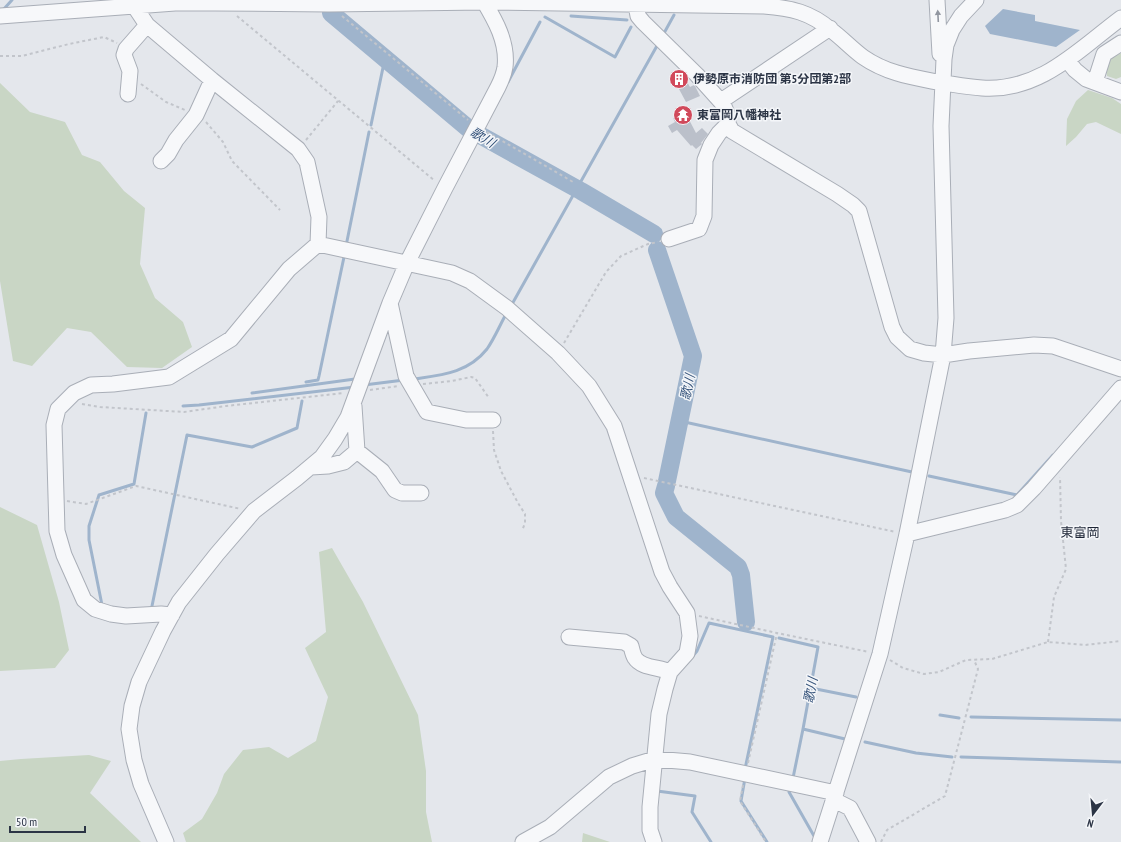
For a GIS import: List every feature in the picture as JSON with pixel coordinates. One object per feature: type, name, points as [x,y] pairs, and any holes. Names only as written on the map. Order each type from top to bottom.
[{"type":"street","points":[[937,0],[942,83]]},
{"type":"street","points":[[820,842],[880,654],[907,534],[943,355],[946,318],[941,126],[944,52],[948,37],[956,22],[976,0]]},
{"type":"street","points":[[166,842],[141,784],[134,760],[129,729],[132,706],[139,682],[163,631],[179,602],[217,554],[254,512],[311,468],[322,457],[348,417],[390,303],[407,263],[498,88],[505,67],[503,42],[498,25],[483,1]]},
{"type":"street","points":[[0,16],[135,4],[175,3],[330,4],[483,1],[636,5],[764,6],[786,8],[811,16],[830,28],[862,56],[876,66],[898,74],[942,83],[983,89],[1016,86],[1043,76],[1067,60],[1121,18]]},
{"type":"street","points":[[135,4],[147,25],[212,80],[298,149],[307,162],[320,217],[318,244],[289,269],[231,339],[169,377],[113,384],[91,385],[74,393],[58,409],[54,425],[57,531],[64,554],[84,600],[95,609],[111,614],[126,616],[161,614],[172,615]]},
{"type":"street","points":[[636,5],[640,19],[721,101],[728,116],[728,124],[732,131],[837,194],[858,211],[892,327],[897,336],[910,349],[924,353],[943,355],[1034,345],[1053,346],[1121,369]]},
{"type":"street","points":[[128,94],[130,71],[124,55],[126,49],[147,25]]},
{"type":"street","points":[[721,101],[830,28]]},
{"type":"street","points":[[1095,82],[1104,54],[1121,43]]},
{"type":"street","points":[[1067,60],[1080,75],[1121,92]]},
{"type":"street","points":[[161,162],[196,115],[212,80]]},
{"type":"street","points":[[669,239],[699,229],[704,216],[705,160],[711,145],[719,133],[728,124]]},
{"type":"street","points":[[318,244],[452,273],[470,281],[506,308],[558,353],[590,386],[604,408],[614,426],[662,572],[687,613],[690,636],[687,653],[670,672],[659,714],[650,807],[650,830],[654,842]]},
{"type":"street","points":[[390,303],[406,376],[427,412],[466,420],[493,420]]},
{"type":"street","points":[[907,534],[1005,510],[1017,505],[1034,488],[1121,388]]},
{"type":"street","points":[[311,468],[344,462],[357,451],[358,392]]},
{"type":"street","points":[[357,451],[382,471],[395,490],[402,494],[421,493]]},
{"type":"street","points":[[569,637],[624,642],[632,646],[634,658],[642,665],[670,672]]},
{"type":"street","points":[[522,842],[550,826],[609,777],[632,766],[655,759],[690,762],[746,773],[835,797],[850,808],[868,842]]},
{"type":"path","points":[[220,3],[445,188]]},
{"type":"path","points":[[330,4],[475,131],[573,182]]},
{"type":"path","points":[[0,56],[22,56],[75,42],[104,37],[126,49]]},
{"type":"path","points":[[130,71],[144,86],[166,102],[196,115],[206,122],[223,142],[232,161],[280,210]]},
{"type":"path","points":[[298,149],[338,101]]},
{"type":"path","points":[[558,353],[606,272],[621,256],[648,244],[669,239]]},
{"type":"path","points":[[67,401],[100,407],[184,412],[452,381],[471,377],[475,378],[488,398]]},
{"type":"path","points":[[493,420],[494,450],[501,471],[525,514],[525,523],[522,531]]},
{"type":"path","points":[[1048,642],[1054,597],[1066,569],[1061,521],[1060,465],[1057,460]]},
{"type":"path","points":[[631,475],[907,534]]},
{"type":"path","points":[[56,499],[86,504],[136,486],[254,512]]},
{"type":"path","points":[[687,613],[880,654],[903,668],[924,674],[939,672],[966,660],[992,659],[1048,642],[1085,645],[1121,641]]},
{"type":"path","points":[[766,842],[740,801],[776,633]]},
{"type":"path","points":[[881,842],[888,830],[945,796],[978,669],[974,660]]},
{"type":"green space","points":[[1121,53],[1121,77],[1116,79],[1107,76],[1105,66],[1106,61]]},
{"type":"green space","points":[[0,83],[30,112],[65,122],[82,155],[100,162],[124,191],[145,208],[140,264],[155,298],[183,322],[192,347],[162,368],[127,367],[91,332],[67,328],[32,366],[13,361],[0,281]]},
{"type":"green space","points":[[1088,90],[1112,98],[1121,104],[1121,134],[1096,122],[1087,124],[1066,146],[1067,119],[1076,101]]},
{"type":"green space","points":[[0,507],[37,525],[59,602],[69,650],[55,668],[0,671]]},
{"type":"green space","points":[[332,548],[363,602],[418,715],[426,771],[426,812],[432,842],[186,842],[183,833],[202,819],[217,793],[224,774],[243,750],[269,747],[288,758],[316,741],[328,697],[305,648],[326,632],[319,552]]},
{"type":"green space","points":[[89,755],[111,761],[90,793],[141,842],[0,842],[0,761]]},
{"type":"green space","points":[[583,833],[610,842],[582,842]]},
{"type":"water","points":[[1003,9],[1035,15],[1035,21],[1080,30],[1056,47],[990,34],[985,26]]},
{"type":"building","points":[[682,73],[690,87],[694,85],[700,96],[686,102],[673,78]]},
{"type":"building","points":[[685,112],[696,133],[702,128],[708,134],[701,143],[702,144],[696,149],[692,145],[691,146],[677,130],[672,133],[668,126],[675,122],[673,118]]},
{"type":"waterway","points":[[3,10],[12,0]]},
{"type":"waterway","name":"歌川","points":[[331,13],[469,129],[581,191],[654,234]]},
{"type":"waterway","points":[[663,35],[674,15]]},
{"type":"waterway","points":[[571,16],[627,20]]},
{"type":"waterway","points":[[545,17],[615,57],[631,27]]},
{"type":"waterway","points":[[508,82],[540,22]]},
{"type":"waterway","points":[[511,306],[658,44]]},
{"type":"waterway","points":[[371,125],[385,58]]},
{"type":"waterway","points":[[346,246],[369,132]]},
{"type":"waterway","name":"歌川","points":[[657,250],[693,356],[667,481]]},
{"type":"waterway","points":[[306,382],[318,380],[344,257]]},
{"type":"waterway","points":[[414,379],[454,372],[472,363],[487,349],[505,316]]},
{"type":"waterway","points":[[252,393],[356,378]]},
{"type":"waterway","points":[[364,385],[404,380]]},
{"type":"waterway","points":[[183,406],[355,387]]},
{"type":"waterway","points":[[152,606],[187,435],[252,447],[297,428],[302,401]]},
{"type":"waterway","points":[[102,605],[89,540],[89,526],[99,495],[134,484],[146,413]]},
{"type":"waterway","points":[[680,421],[912,472]]},
{"type":"waterway","points":[[929,476],[1017,495],[1053,455]]},
{"type":"waterway","name":"歌川","points":[[666,486],[664,493],[676,517],[738,567],[741,575],[746,622]]},
{"type":"waterway","points":[[692,657],[697,651],[709,623],[773,637],[745,769]]},
{"type":"waterway","name":"歌川","points":[[779,638],[818,647],[803,729],[845,739]]},
{"type":"waterway","points":[[811,688],[856,697]]},
{"type":"waterway","points":[[940,715],[959,718]]},
{"type":"waterway","points":[[971,717],[1121,720]]},
{"type":"waterway","points":[[793,778],[803,729]]},
{"type":"waterway","name":"歌川","points":[[865,742],[916,753],[952,757]]},
{"type":"waterway","name":"歌川","points":[[961,757],[1121,762]]},
{"type":"waterway","points":[[745,778],[741,801],[767,842]]},
{"type":"waterway","points":[[657,791],[695,796],[692,812],[711,842]]},
{"type":"waterway","points":[[789,792],[814,836]]},
{"type":"place","name":"伊勢原市消防団 第5分団第2部","points":[[679,79]]},
{"type":"place","name":"東富岡八幡神社","points":[[683,115]]},
{"type":"district","name":"東富岡","points":[[1080,532]]}]
